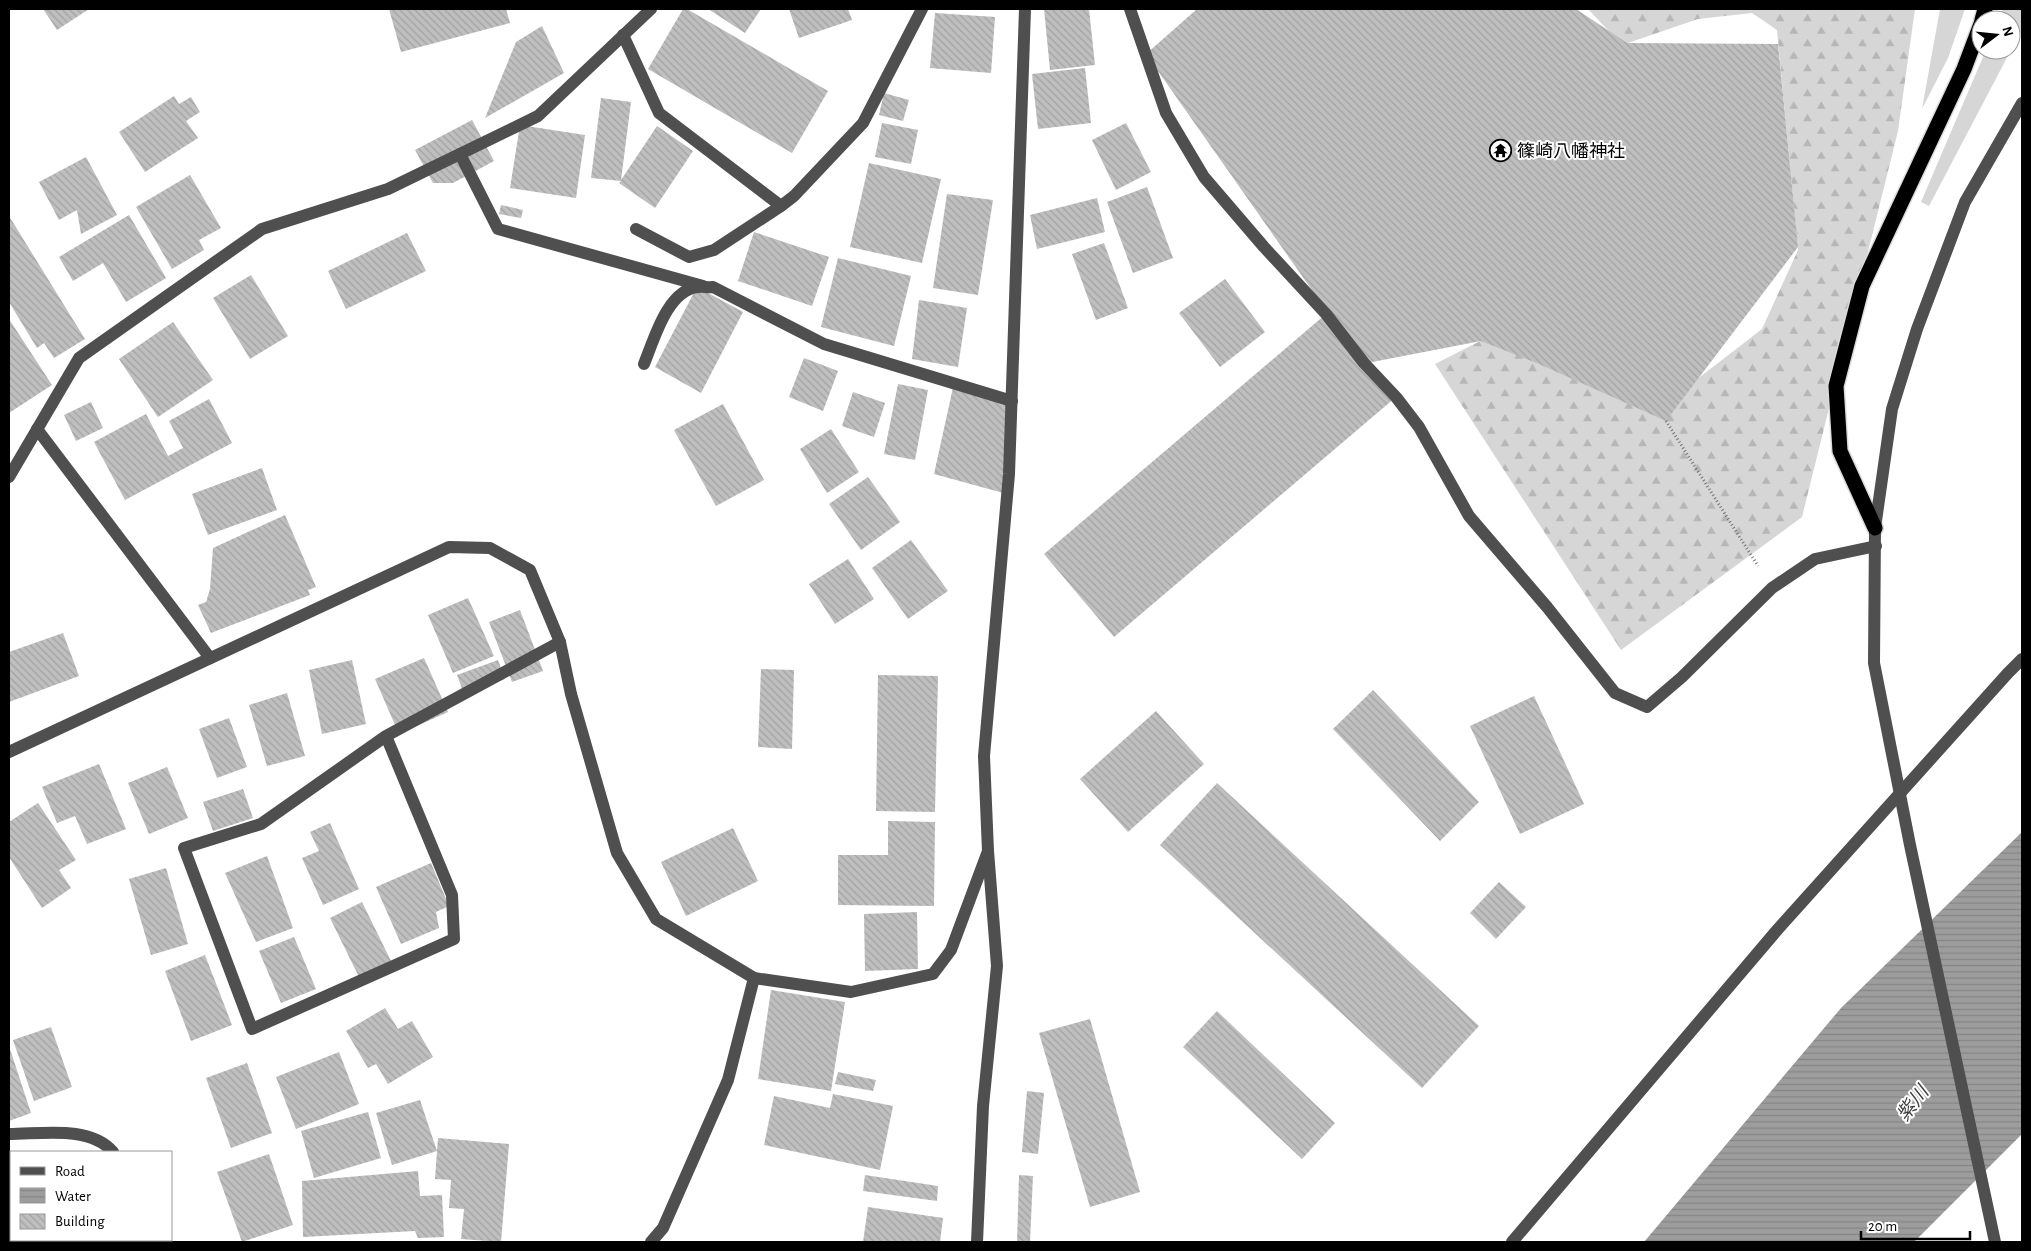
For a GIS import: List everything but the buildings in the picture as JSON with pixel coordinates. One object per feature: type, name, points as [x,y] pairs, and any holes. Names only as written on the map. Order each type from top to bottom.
[{"type":"highway","points":[[1875,528],[1840,451],[1836,386],[1862,286],[1971,50]]},
{"type":"street","points":[[9,474],[79,358],[262,230],[388,189],[538,116],[651,9]]},
{"type":"street","points":[[636,229],[689,257],[714,250],[794,196],[863,123],[922,9]]},
{"type":"street","points":[[977,1242],[983,1106],[997,966],[988,851],[984,756],[1008,480],[1025,9]]},
{"type":"street","points":[[1130,9],[1166,113],[1204,177],[1264,247],[1326,314],[1364,364],[1396,397],[1419,427],[1469,516],[1547,607],[1615,693],[1646,707],[1682,677],[1772,588],[1815,559],[1876,546]]},
{"type":"street","points":[[623,35],[659,113],[781,206]]},
{"type":"street","points":[[1995,1242],[1910,845],[1874,663],[1875,528],[1892,409],[1917,329],[1965,202],[2022,103]]},
{"type":"street","points":[[460,154],[498,229],[708,288]]},
{"type":"street","points":[[644,364],[666,308],[688,291],[697,287],[713,287],[824,344],[1012,401]]},
{"type":"street","points":[[37,429],[210,658]]},
{"type":"street","points":[[9,752],[449,547],[490,548],[530,570],[560,642],[572,694],[617,853],[656,920],[754,978],[851,992],[932,974],[951,950],[988,851]]},
{"type":"street","points":[[386,736],[452,895],[454,939],[252,1029],[184,848],[260,824],[386,736],[560,642]]},
{"type":"street","points":[[1512,1242],[1778,929],[2008,672],[2022,659]]},
{"type":"street","points":[[651,1242],[663,1228],[728,1080],[754,978]]},
{"type":"street","points":[[9,1134],[88,1136],[101,1140],[112,1151]]},
{"type":"path","points":[[1666,422],[1772,588]]},
{"type":"green space","points":[[1588,9],[1915,9],[1898,131],[1802,517],[1621,650],[1435,364],[1490,336],[1674,397],[1762,329],[1798,250],[1777,30],[1752,13],[1698,19],[1622,45]]},
{"type":"green space","points":[[1940,9],[1965,9],[1948,58],[1922,109]]},
{"type":"green space","points":[[2022,9],[2021,32],[2021,10],[2003,10]]},
{"type":"green space","points":[[1982,60],[2006,60],[1929,206],[1921,202]]},
{"type":"water","name":"紫川","points":[[2022,832],[2022,1134],[1914,1242],[1644,1242],[1841,1008]]},
{"type":"place","name":"篠崎八幡神社","points":[[1501,151]]}]
